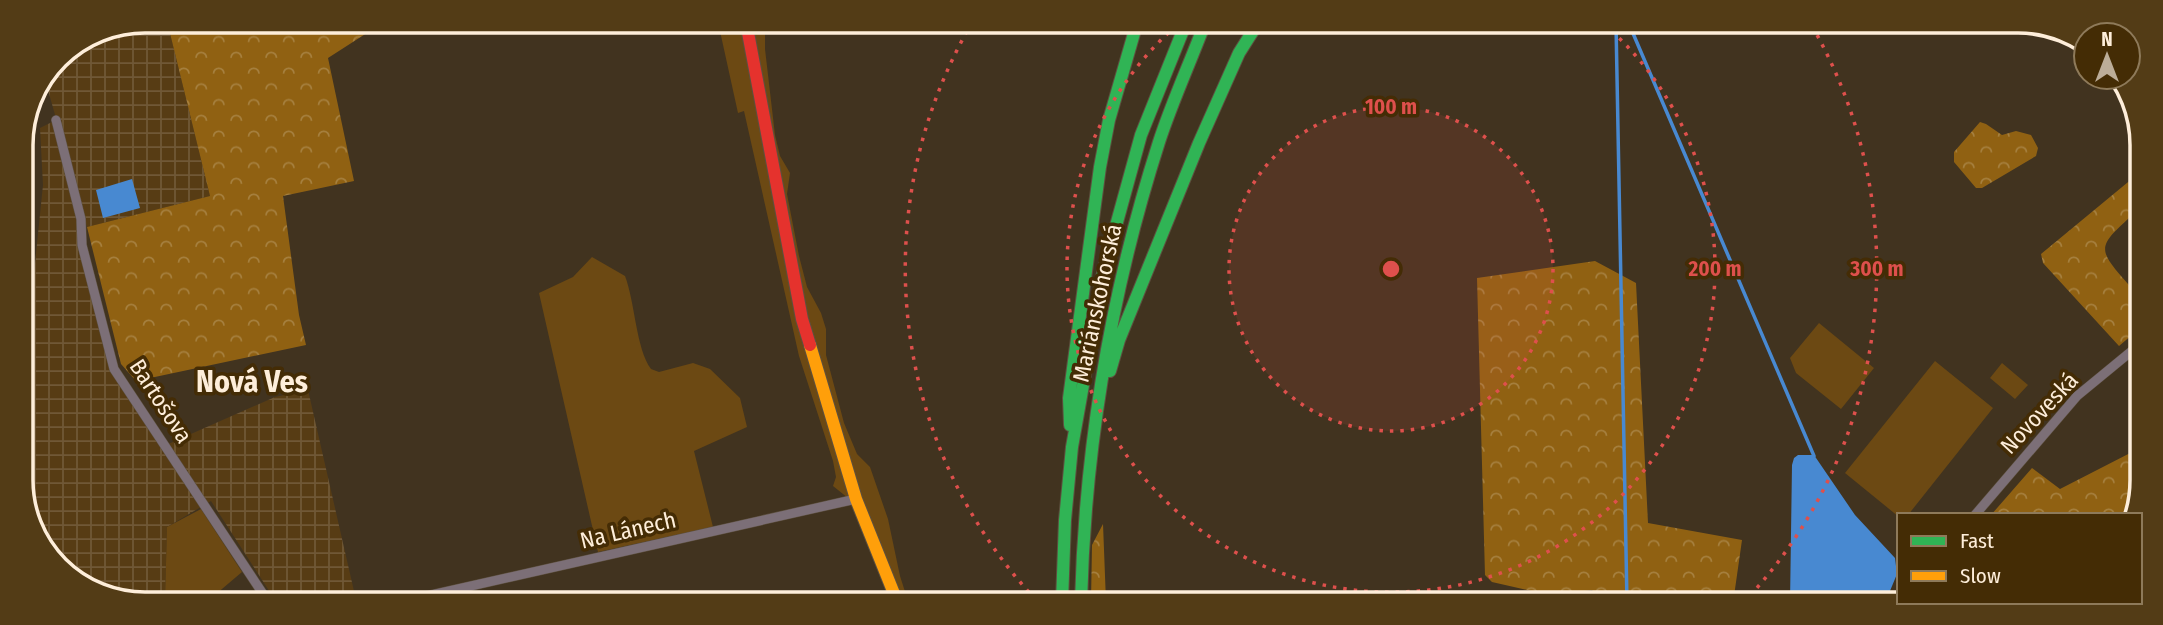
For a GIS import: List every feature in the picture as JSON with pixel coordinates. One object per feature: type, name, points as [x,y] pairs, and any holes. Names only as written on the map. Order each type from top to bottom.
[{"type":"main road","points":[[748,33],[802,319],[856,499],[893,592]]},
{"type":"main road","points":[[1072,447],[1069,398],[1100,167],[1109,120],[1134,33]]},
{"type":"main road","name":"Mariánskohorská","points":[[1062,592],[1065,520],[1072,447],[1103,273],[1140,135],[1182,33]]},
{"type":"main road","name":"Mariánskohorská","points":[[1081,592],[1090,448],[1119,277],[1159,140],[1201,33]]},
{"type":"main road","points":[[1090,448],[1099,431],[1108,379],[1119,340],[1199,143],[1239,53],[1252,33]]},
{"type":"street","name":"Bartošova","points":[[55,120],[81,219],[82,245],[114,369],[262,592]]},
{"type":"street","name":"Novoveská","points":[[1977,513],[2077,396],[2130,352]]},
{"type":"street","name":"Na Lánech","points":[[444,592],[856,499]]},
{"type":"shaded area","points":[[170,33],[210,196],[87,227],[48,90],[66,66],[83,52],[102,42],[123,35]]},
{"type":"shaded area","points":[[720,33],[765,33],[775,135],[780,156],[790,173],[787,194],[799,256],[807,287],[826,329],[826,355],[844,423],[857,454],[870,467],[888,519],[905,592],[893,592],[858,506],[833,486],[836,477],[833,461],[799,356],[744,111],[738,113]]},
{"type":"shaded area","points":[[56,120],[84,249],[114,366],[166,445],[275,397],[308,390],[354,592],[270,592],[211,501],[167,527],[165,592],[130,591],[102,583],[77,569],[52,542],[39,516],[33,480],[33,283],[43,185],[40,128]]},
{"type":"shaded area","points":[[592,257],[625,276],[642,350],[651,369],[659,372],[693,363],[710,369],[740,398],[747,427],[694,451],[713,527],[598,552],[539,293],[573,277]]},
{"type":"shaded area","points":[[1819,323],[1874,368],[1841,409],[1796,373],[1790,358]]},
{"type":"shaded area","points":[[1935,361],[1993,408],[1910,513],[1897,513],[1897,515],[1845,473]]},
{"type":"shaded area","points":[[2002,363],[2028,385],[2015,399],[1990,378]]},
{"type":"shaded area","points":[[201,509],[242,572],[218,592],[165,592],[167,527]]},
{"type":"green space","points":[[170,33],[367,33],[328,58],[354,181],[283,196],[299,315],[306,345],[136,381],[121,364],[87,227],[210,196]]},
{"type":"green space","points":[[1980,122],[2002,135],[2016,131],[2031,135],[2038,148],[2036,156],[1982,188],[1976,188],[1954,162],[1954,152]]},
{"type":"green space","points":[[2130,180],[2130,218],[2107,241],[2105,249],[2112,265],[2130,286],[2130,337],[2119,346],[2043,263],[2041,254]]},
{"type":"green space","points":[[1595,261],[1636,283],[1648,523],[1742,540],[1735,592],[1536,592],[1492,582],[1485,575],[1477,278]]},
{"type":"green space","points":[[2130,453],[2129,495],[2125,513],[1993,513],[2032,468],[2060,489]]},
{"type":"green space","points":[[1103,524],[1106,592],[1091,592],[1092,545]]},
{"type":"water","points":[[132,179],[140,208],[103,218],[96,190]]},
{"type":"water","points":[[1798,455],[1814,455],[1855,515],[1895,558],[1897,574],[1890,592],[1790,592],[1794,458]]},
{"type":"waterway","points":[[1616,33],[1627,592]]},
{"type":"waterway","points":[[1633,33],[1814,456]]},
{"type":"traffic: fast","points":[[1070,425],[1069,398],[1100,167],[1109,120],[1134,33]]},
{"type":"traffic: fast","points":[[1062,592],[1065,520],[1072,447],[1103,273],[1141,135],[1182,33]]},
{"type":"traffic: fast","points":[[1082,592],[1088,485],[1114,312],[1142,198],[1159,142],[1201,33]]},
{"type":"traffic: fast","points":[[1110,371],[1119,340],[1199,143],[1239,53],[1252,33]]},
{"type":"traffic: slow","points":[[810,345],[856,499],[893,592]]},
{"type":"traffic: jam","points":[[748,33],[802,319],[810,345]]},
{"type":"district","name":"Nová Ves","points":[[252,382]]}]
